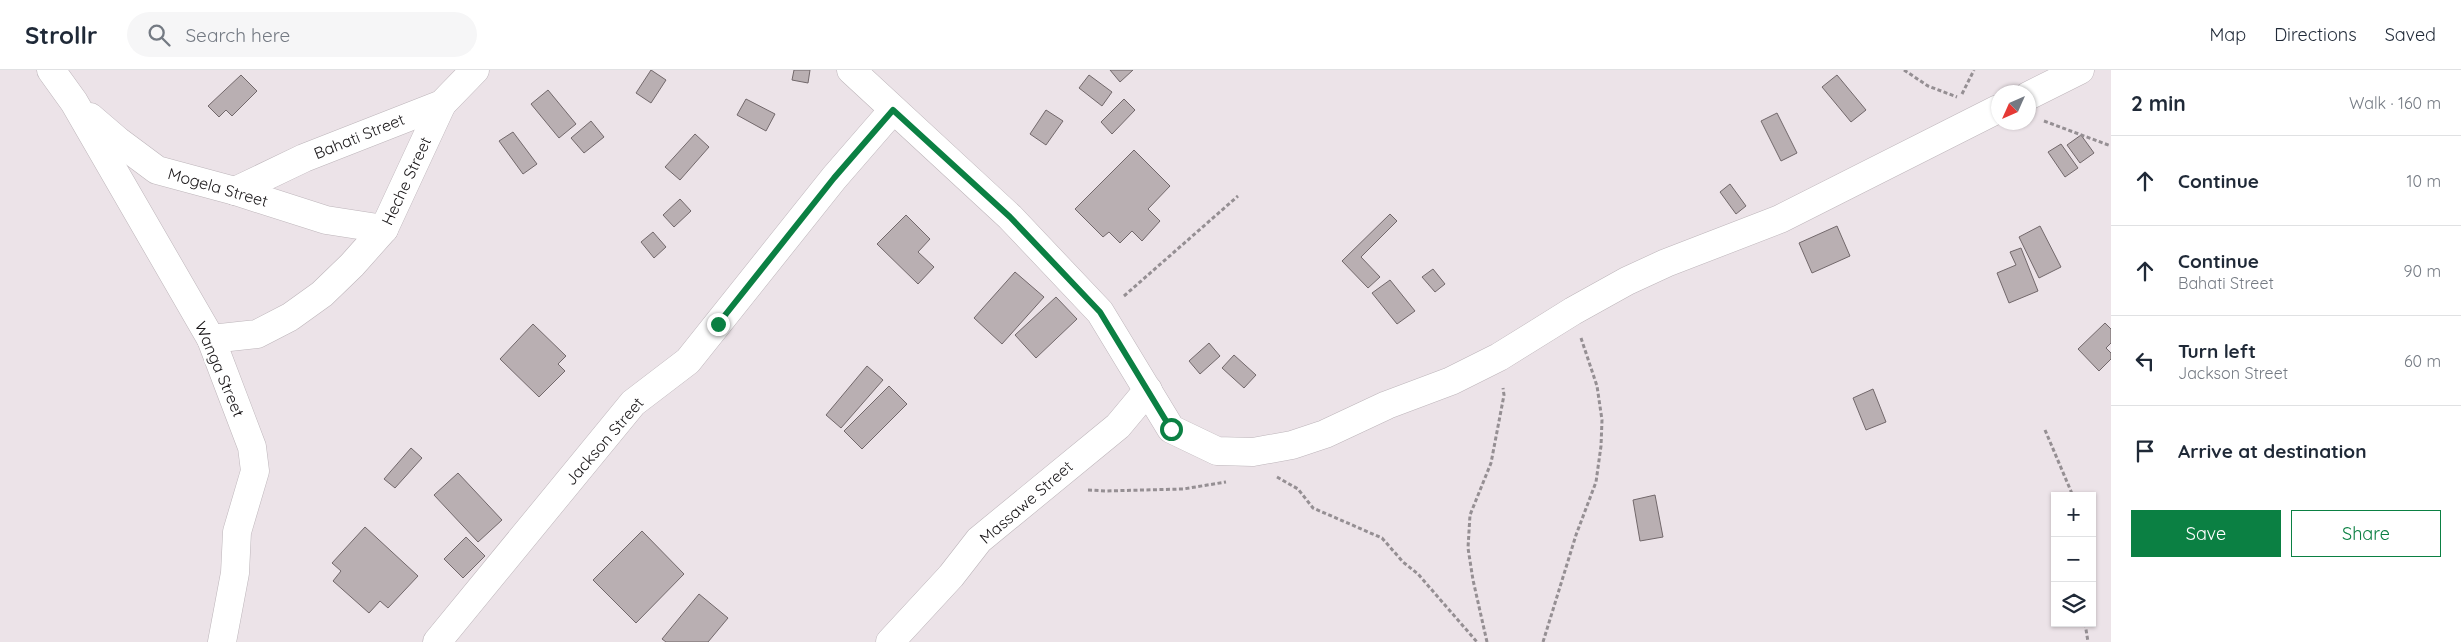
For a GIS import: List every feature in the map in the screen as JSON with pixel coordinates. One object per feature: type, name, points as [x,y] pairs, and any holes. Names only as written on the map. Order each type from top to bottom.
[{"type":"street","name":"Wanga Street","points":[[51,70],[74,102],[211,339],[252,447],[255,471],[237,532],[235,572],[222,642]]},
{"type":"street","name":"Bahati Street","points":[[234,191],[304,158],[442,104],[475,70]]},
{"type":"street","points":[[851,70],[1010,217],[1100,312],[1171,429],[1217,452],[1253,452],[1292,445],[1325,434],[1387,405],[1451,381],[1499,357],[1573,311],[1666,263],[1780,219],[1991,113]]},
{"type":"street","points":[[2036,107],[2080,70]]},
{"type":"street","name":"Mogela Street","points":[[74,102],[118,141],[157,170],[234,191],[326,220],[384,228]]},
{"type":"street","name":"Heche Street","points":[[211,339],[257,334],[290,317],[322,294],[352,265],[384,228],[442,104]]},
{"type":"street","name":"Jackson Street","points":[[437,642],[634,402],[688,361],[834,178],[893,110]]},
{"type":"street","name":"Massawe Street","points":[[890,642],[951,576],[979,540],[1118,426],[1148,390]]},
{"type":"path","points":[[1904,70],[1928,86],[1959,98],[1974,70]]},
{"type":"path","points":[[2036,108],[2111,146]]},
{"type":"path","points":[[1100,312],[1146,278],[1238,196]]},
{"type":"path","points":[[1543,642],[1576,535],[1596,482],[1601,446],[1602,420],[1597,386],[1573,311]]},
{"type":"path","points":[[1487,642],[1468,548],[1469,523],[1470,515],[1491,463],[1504,394],[1499,357]]},
{"type":"path","points":[[2046,430],[2071,492]]},
{"type":"path","points":[[1271,473],[1298,490],[1313,508],[1382,538],[1402,562],[1418,574],[1477,642]]},
{"type":"path","points":[[1047,484],[1106,491],[1182,489],[1217,485],[1236,479]]},
{"type":"path","points":[[2086,627],[2088,642]]},
{"type":"building","points":[[651,70],[666,80],[651,103],[636,93]]},
{"type":"building","points":[[794,70],[810,70],[808,83],[792,80]]},
{"type":"building","points":[[1110,70],[1133,70],[1120,82]]},
{"type":"building","points":[[241,75],[257,91],[232,116],[226,110],[219,117],[208,106]]},
{"type":"building","points":[[1089,75],[1112,92],[1102,106],[1079,88]]},
{"type":"building","points":[[1837,75],[1866,110],[1851,122],[1822,87]]},
{"type":"building","points":[[548,90],[576,124],[559,138],[531,104]]},
{"type":"building","points":[[746,99],[775,114],[766,131],[737,115]]},
{"type":"building","points":[[1124,99],[1135,110],[1112,134],[1101,122]]},
{"type":"building","points":[[1046,110],[1063,121],[1046,145],[1030,134]]},
{"type":"building","points":[[1777,113],[1797,153],[1781,161],[1761,121]]},
{"type":"building","points":[[591,121],[604,137],[584,153],[571,138]]},
{"type":"building","points":[[513,132],[537,164],[523,174],[499,141]]},
{"type":"building","points":[[695,134],[709,147],[680,180],[665,167]]},
{"type":"building","points":[[2081,135],[2094,153],[2080,163],[2067,145]]},
{"type":"building","points":[[2061,144],[2078,168],[2065,177],[2048,152]]},
{"type":"building","points":[[1134,150],[1170,186],[1148,209],[1160,221],[1142,241],[1132,231],[1120,243],[1109,232],[1103,237],[1075,209]]},
{"type":"building","points":[[1730,184],[1746,206],[1736,214],[1720,192]]},
{"type":"building","points":[[680,199],[691,211],[674,227],[663,215]]},
{"type":"building","points":[[1390,214],[1397,221],[1361,257],[1380,277],[1368,288],[1342,261]]},
{"type":"building","points":[[906,215],[930,239],[918,252],[934,267],[918,284],[877,244]]},
{"type":"building","points":[[1837,226],[1850,256],[1812,273],[1799,243]]},
{"type":"building","points":[[2040,226],[2061,267],[2039,278],[2019,237]]},
{"type":"building","points":[[653,232],[666,247],[654,258],[641,242]]},
{"type":"building","points":[[2021,248],[2038,291],[2009,303],[1997,273],[2016,265],[2010,252]]},
{"type":"building","points":[[1433,269],[1445,284],[1435,292],[1422,277]]},
{"type":"building","points":[[1015,272],[1044,297],[1002,344],[974,318]]},
{"type":"building","points":[[1390,280],[1415,311],[1397,324],[1372,293]]},
{"type":"building","points":[[1056,297],[1077,319],[1036,358],[1015,335]]},
{"type":"building","points":[[2105,323],[2111,329],[2111,343],[2106,348],[2111,353],[2111,359],[2099,371],[2078,349]]},
{"type":"building","points":[[533,324],[566,356],[558,364],[565,371],[539,397],[500,359]]},
{"type":"building","points":[[1209,343],[1220,356],[1200,374],[1189,361]]},
{"type":"building","points":[[1234,355],[1256,375],[1244,388],[1222,368]]},
{"type":"building","points":[[867,366],[883,380],[841,428],[826,415]]},
{"type":"building","points":[[889,386],[907,404],[862,449],[844,431]]},
{"type":"building","points":[[1873,389],[1886,422],[1866,430],[1853,398]]},
{"type":"building","points":[[411,448],[422,458],[395,488],[384,479]]},
{"type":"building","points":[[458,473],[502,520],[478,542],[434,495]]},
{"type":"building","points":[[1655,495],[1663,537],[1640,541],[1633,500]]},
{"type":"building","points":[[365,527],[418,576],[388,608],[380,601],[369,613],[333,581],[341,571],[332,563]]},
{"type":"building","points":[[642,531],[684,574],[636,623],[593,580]]},
{"type":"building","points":[[466,537],[485,556],[463,578],[444,559]]},
{"type":"building","points":[[699,594],[728,618],[708,642],[666,642],[662,639]]},
{"type":"route","points":[[718,324],[834,178],[893,110],[1010,217],[1100,312],[1134,365],[1171,429]]}]
